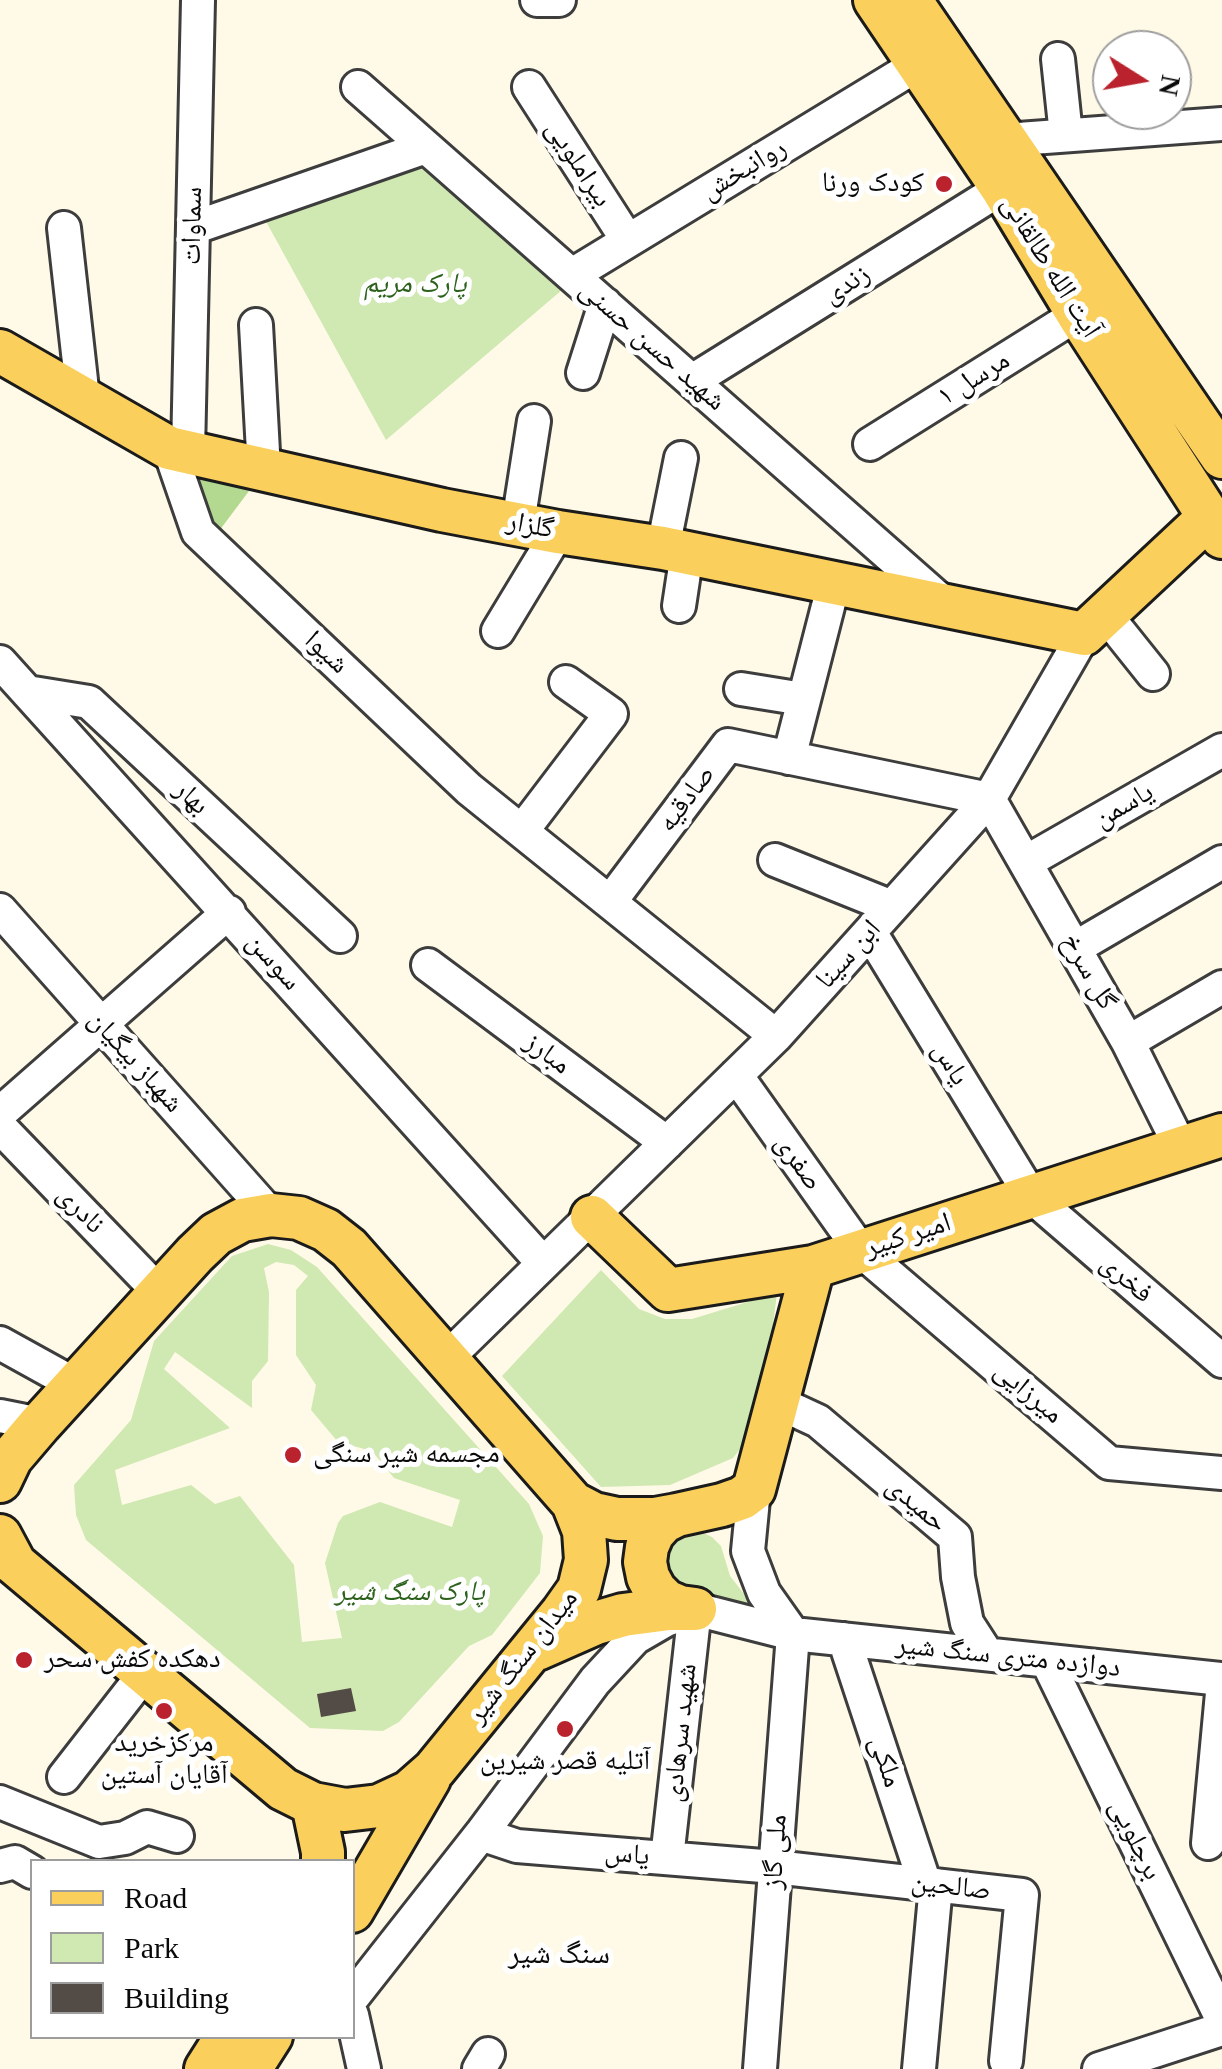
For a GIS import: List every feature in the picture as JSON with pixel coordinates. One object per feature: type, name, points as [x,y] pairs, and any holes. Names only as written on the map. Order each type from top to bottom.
[{"type":"main road","name":"آیت الله طالقانی","points":[[875,0],[1002,188],[1042,222],[1222,457]]},
{"type":"main road","name":"آیت الله طالقانی","points":[[910,0],[1005,140],[1078,314],[1215,527]]},
{"type":"main road","name":"گلزار","points":[[0,350],[178,450],[442,510],[675,551],[947,606],[1094,624]]},
{"type":"main road","name":"ابن سینا","points":[[1094,624],[1215,527]]},
{"type":"main road","name":"امیر کبیر","points":[[592,1217],[668,1290],[812,1266],[1222,1134]]},
{"type":"main road","points":[[0,1481],[11,1458],[20,1420],[76,1385],[216,1234],[242,1220],[270,1215]]},
{"type":"main road","name":"میدان سنگ شیر","points":[[5,1556],[283,1789],[313,1804],[346,1810],[379,1806],[409,1792],[434,1770],[562,1614],[578,1589],[586,1560],[584,1530],[573,1503],[349,1248],[326,1230],[299,1218],[270,1215]]},
{"type":"main road","points":[[573,1503],[616,1519],[655,1519],[722,1506],[754,1489],[812,1266]]},
{"type":"main road","points":[[676,1515],[663,1522],[646,1547],[648,1577],[666,1600],[695,1609]]},
{"type":"main road","points":[[530,1653],[571,1633],[622,1616],[695,1609]]},
{"type":"main road","points":[[355,1906],[434,1770]]},
{"type":"main road","points":[[313,1804],[322,1859]]},
{"type":"main road","points":[[206,2069],[225,2039]]},
{"type":"main road","points":[[250,2069],[269,2039]]},
{"type":"street","name":"سماوات","points":[[178,450],[193,228],[198,0]]},
{"type":"street","points":[[537,0],[559,0]]},
{"type":"street","points":[[1058,59],[1066,135]]},
{"type":"street","name":"روانبخش","points":[[572,275],[917,66]]},
{"type":"street","name":"شهید حسن حسنی","points":[[358,86],[947,606]]},
{"type":"street","name":"بیراملویی","points":[[529,87],[628,241]]},
{"type":"street","points":[[1005,140],[1222,124]]},
{"type":"street","points":[[193,228],[426,147]]},
{"type":"street","name":"زندی","points":[[692,382],[1002,188]]},
{"type":"street","points":[[64,228],[83,398]]},
{"type":"street","points":[[583,374],[605,304]]},
{"type":"street","name":"مرسل ۱","points":[[870,444],[1078,314]]},
{"type":"street","points":[[256,325],[264,470]]},
{"type":"street","points":[[498,630],[538,528],[534,421]]},
{"type":"street","name":"شیوا","points":[[178,450],[198,532],[470,789],[776,1036]]},
{"type":"street","points":[[679,606],[675,551],[681,458]]},
{"type":"street","points":[[789,758],[834,583]]},
{"type":"street","points":[[1094,624],[1152,674]]},
{"type":"street","name":"ابن سینا","points":[[446,1359],[776,1036],[989,799],[1094,624]]},
{"type":"street","name":"سوسن","points":[[0,662],[543,1263]]},
{"type":"street","points":[[522,831],[611,714],[566,682]]},
{"type":"street","points":[[741,689],[803,699]]},
{"type":"street","name":"بهار","points":[[28,692],[88,702],[340,936]]},
{"type":"street","name":"صادقیه","points":[[610,902],[728,746],[989,799]]},
{"type":"street","name":"یاسمن","points":[[1026,862],[1222,750]]},
{"type":"street","name":"گل سرخ","points":[[989,799],[1128,1042],[1181,1148]]},
{"type":"street","points":[[775,860],[881,920]]},
{"type":"street","points":[[1075,948],[1222,862]]},
{"type":"street","name":"شهباز بیگیان","points":[[0,910],[270,1215]]},
{"type":"street","points":[[0,1113],[228,912]]},
{"type":"street","name":"یاس","points":[[881,920],[1031,1196]]},
{"type":"street","name":"مبارز","points":[[428,965],[667,1143]]},
{"type":"street","points":[[1128,1042],[1222,987]]},
{"type":"street","name":"صفری","points":[[736,1075],[861,1251]]},
{"type":"street","name":"نادری","points":[[0,1126],[160,1293]]},
{"type":"street","name":"فخری","points":[[1031,1196],[1222,1361]]},
{"type":"street","name":"میرزایی","points":[[861,1251],[1109,1462],[1222,1474]]},
{"type":"street","points":[[0,1344],[76,1385]]},
{"type":"street","name":"حمیدی","points":[[777,1402],[818,1421],[955,1537],[968,1623],[987,1654]]},
{"type":"street","points":[[754,1489],[748,1551],[764,1593],[793,1634]]},
{"type":"street","points":[[355,1994],[595,1681],[635,1638],[695,1609]]},
{"type":"street","name":"دوازده متری سنگ شیر","points":[[695,1609],[793,1634],[1222,1679]]},
{"type":"street","name":"شهید سرهادی","points":[[667,1858],[695,1609]]},
{"type":"street","name":"ملی گاز","points":[[760,2069],[793,1634]]},
{"type":"street","name":"ملکی","points":[[844,1639],[931,1885],[919,2069]]},
{"type":"street","name":"برچلویی","points":[[1047,1661],[1222,2019]]},
{"type":"street","points":[[64,1777],[145,1673]]},
{"type":"street","points":[[1208,1842],[1222,1693]]},
{"type":"street","points":[[0,1802],[99,1842],[125,1838],[147,1827],[177,1836]]},
{"type":"street","name":"یاس","points":[[480,1834],[518,1846],[775,1867]]},
{"type":"street","points":[[0,1866],[16,1862],[30,1871]]},
{"type":"street","name":"صالحین","points":[[775,1867],[1022,1895],[1006,2061]]},
{"type":"street","points":[[355,2028],[364,2069]]},
{"type":"street","points":[[1098,2069],[1222,2029]]},
{"type":"green space","name":"پارک مریم","points":[[422,161],[569,284],[386,440],[263,216]]},
{"type":"green space","points":[[201,471],[249,491],[219,531],[204,513],[196,488]]},
{"type":"green space","name":"پارک سنگ شیر","points":[[268,1244],[291,1250],[317,1267],[529,1504],[543,1536],[540,1573],[492,1635],[469,1646],[399,1722],[383,1731],[310,1728],[86,1540],[76,1515],[74,1485],[131,1420],[154,1341],[232,1256]],"holes":[[[276,1262],[294,1265],[308,1276],[296,1290],[296,1355],[316,1385],[311,1410],[338,1442],[372,1451],[394,1478],[460,1500],[452,1527],[380,1502],[343,1516],[325,1563],[342,1638],[302,1642],[294,1565],[240,1496],[215,1504],[191,1485],[122,1505],[115,1470],[230,1428],[164,1369],[175,1352],[252,1408],[252,1381],[268,1361],[269,1292],[264,1268]]]},
{"type":"green space","points":[[601,1270],[639,1309],[665,1319],[692,1319],[777,1293],[763,1404],[754,1431],[733,1458],[670,1485],[601,1487],[502,1376]]},
{"type":"green space","points":[[688,1532],[701,1532],[721,1546],[730,1576],[759,1613],[683,1589],[666,1571],[669,1547]]},
{"type":"building","points":[[351,1688],[356,1711],[321,1717],[317,1694]]},
{"type":"place","name":"کودک ورنا","points":[[944,184]]},
{"type":"place","name":"مجسمه شیر سنگی","points":[[293,1455]]},
{"type":"place","name":"دهکده کفش سحر","points":[[24,1660]]},
{"type":"place","name":"مرکزخرید آقایان آستین","points":[[164,1711]]},
{"type":"place","name":"آتلیه قصر شیرین","points":[[565,1729]]},
{"type":"district","name":"سنگ شیر","points":[[559,1955]]}]
